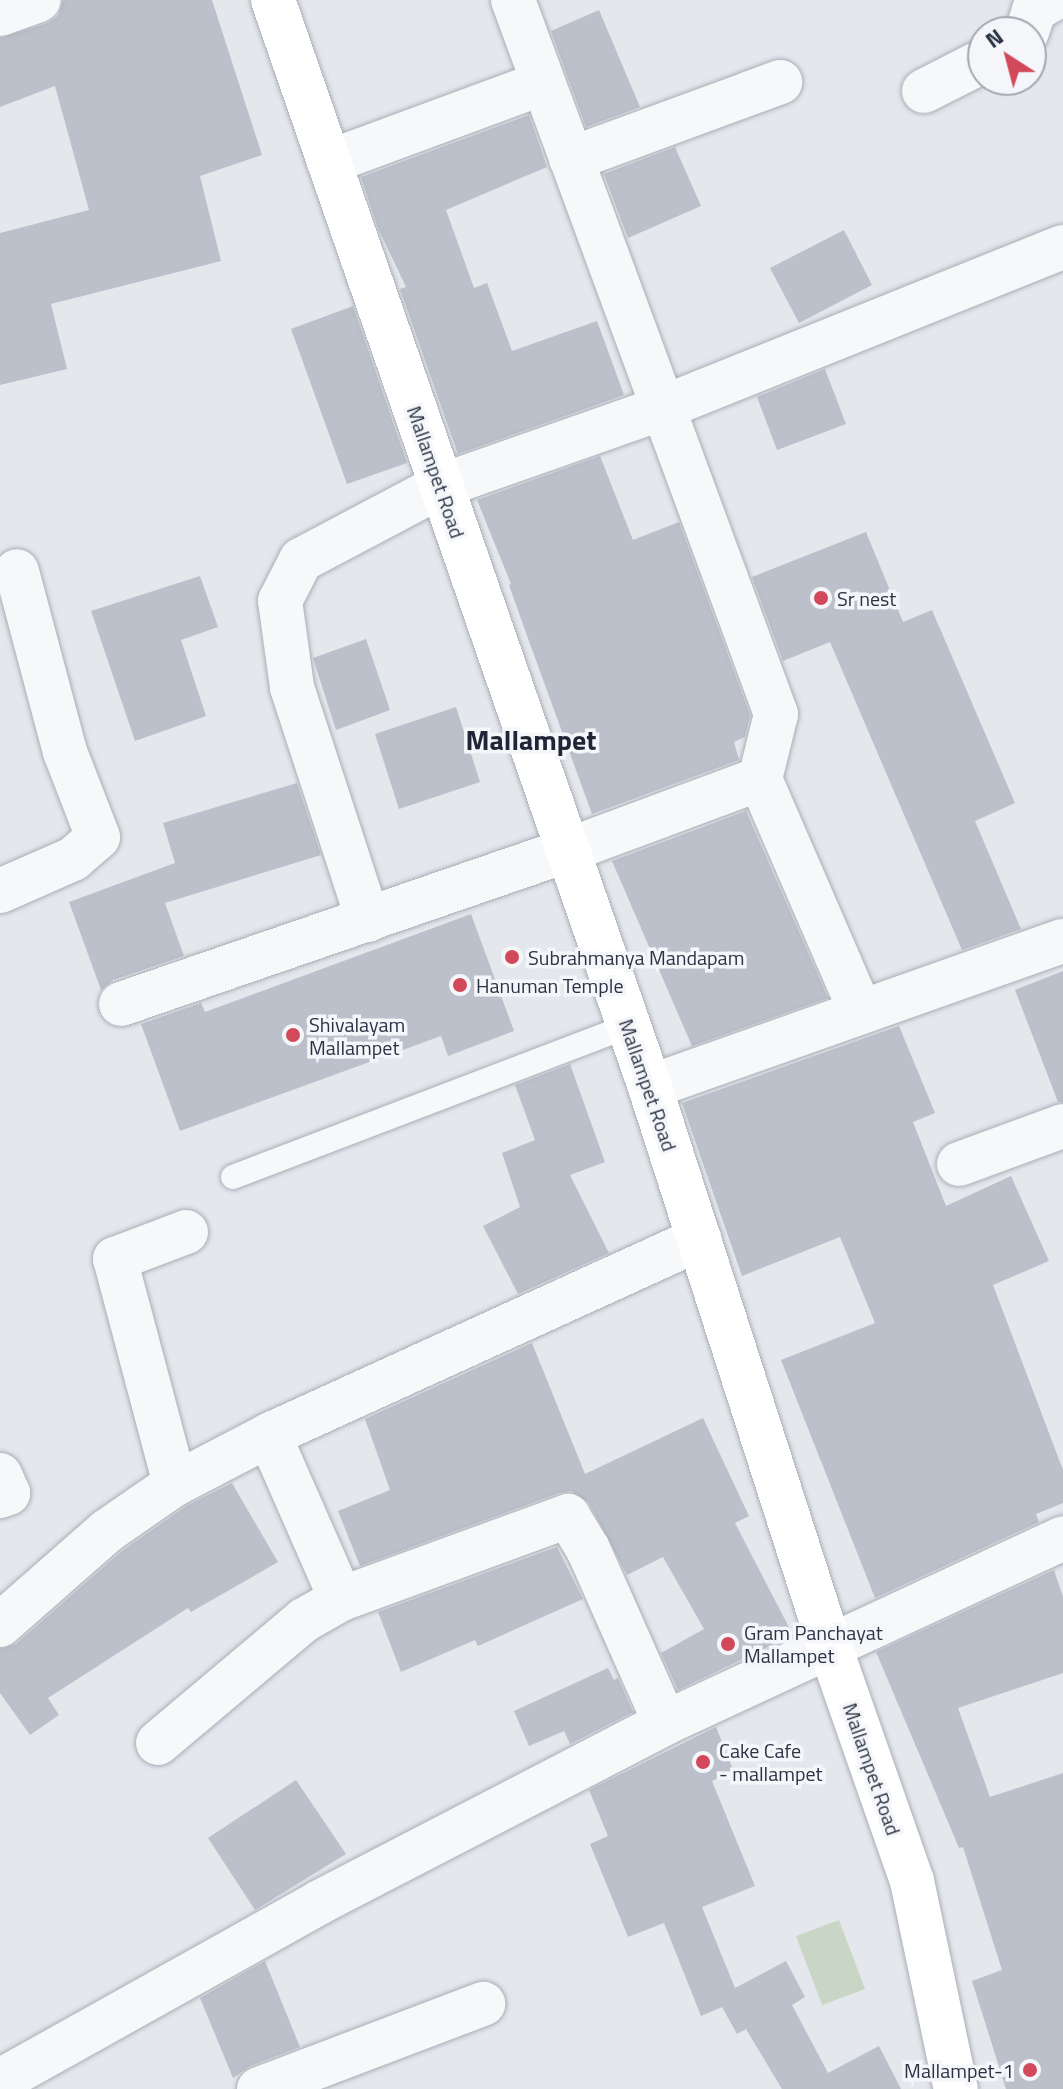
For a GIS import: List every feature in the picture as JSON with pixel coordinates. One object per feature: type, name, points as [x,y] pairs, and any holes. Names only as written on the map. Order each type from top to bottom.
[{"type":"main road","name":"Mallampet Road","points":[[273,0],[650,1087],[829,1644],[912,1881],[956,2089]]},
{"type":"street","points":[[0,14],[39,0]]},
{"type":"street","points":[[513,0],[776,714],[760,779],[861,1012]]},
{"type":"street","points":[[1032,16],[1034,10],[1051,0]]},
{"type":"street","points":[[924,91],[967,69]]},
{"type":"street","points":[[571,159],[780,82]]},
{"type":"street","points":[[329,162],[543,83]]},
{"type":"street","points":[[368,920],[292,687],[280,601],[301,560],[441,486],[662,408],[1063,247]]},
{"type":"street","points":[[0,891],[73,859],[98,837],[65,752],[17,571]]},
{"type":"street","points":[[121,1004],[566,851],[760,779]]},
{"type":"street","points":[[650,1087],[1063,941]]},
{"type":"street","points":[[959,1164],[1063,1126]]},
{"type":"street","points":[[175,1484],[115,1259],[186,1232]]},
{"type":"street","points":[[0,1625],[107,1531],[175,1484],[269,1435],[699,1239]]},
{"type":"street","points":[[269,1435],[341,1599]]},
{"type":"street","points":[[0,1475],[8,1493],[0,1496]]},
{"type":"street","points":[[158,1743],[304,1620],[341,1599],[568,1516],[588,1549],[665,1723]]},
{"type":"street","points":[[0,2081],[320,1902],[665,1723],[829,1644],[1063,1538]]},
{"type":"street","points":[[257,2088],[483,2004]]},
{"type":"lane","points":[[233,1177],[628,1026]]},
{"type":"green space","points":[[839,1920],[865,1989],[822,2005],[796,1936]]},
{"type":"building","points":[[63,0],[212,0],[262,155],[200,176],[221,261],[51,304],[67,369],[0,385],[0,233],[89,210],[55,86],[0,107],[0,38],[48,23],[58,16]]},
{"type":"building","points":[[599,10],[640,107],[586,127],[551,31]]},
{"type":"building","points":[[529,115],[547,167],[446,210],[474,288],[487,283],[512,351],[597,321],[624,395],[458,454],[400,289],[406,287],[378,228],[361,177]]},
{"type":"building","points":[[675,147],[701,206],[628,238],[604,174]]},
{"type":"building","points":[[844,230],[872,285],[799,323],[770,268]]},
{"type":"building","points":[[353,306],[407,463],[347,484],[291,329]]},
{"type":"building","points":[[825,369],[846,424],[777,450],[757,397]]},
{"type":"building","points":[[600,456],[633,540],[679,522],[750,715],[745,737],[734,742],[739,760],[592,814],[511,584],[477,500]]},
{"type":"building","points":[[866,532],[903,622],[932,610],[1015,803],[975,821],[1021,929],[962,950],[830,642],[783,661],[752,577]]},
{"type":"building","points":[[200,576],[218,627],[181,640],[206,716],[135,741],[91,611]]},
{"type":"building","points":[[366,639],[390,710],[336,730],[313,658]]},
{"type":"building","points":[[456,707],[480,782],[399,809],[375,734]]},
{"type":"building","points":[[297,783],[321,855],[165,903],[184,956],[113,980],[101,990],[69,902],[175,863],[163,823]]},
{"type":"building","points":[[746,811],[828,998],[692,1046],[612,861]]},
{"type":"building","points":[[471,914],[514,1031],[448,1056],[441,1036],[180,1131],[141,1024],[201,1003],[205,1012]]},
{"type":"building","points":[[1063,971],[1063,1102],[1058,1102],[1015,990]]},
{"type":"building","points":[[899,1026],[935,1113],[913,1122],[946,1206],[1011,1176],[1049,1261],[993,1285],[1063,1470],[1063,1503],[1036,1514],[1039,1522],[875,1598],[781,1360],[875,1323],[840,1237],[742,1276],[682,1103]]},
{"type":"building","points":[[570,1064],[605,1162],[570,1175],[609,1253],[518,1294],[483,1226],[520,1207],[502,1153],[535,1140],[515,1085]]},
{"type":"building","points":[[532,1343],[585,1474],[703,1418],[749,1516],[735,1523],[793,1635],[678,1690],[661,1653],[704,1629],[663,1557],[627,1575],[589,1503],[571,1491],[360,1566],[338,1511],[390,1490],[365,1419]]},
{"type":"building","points":[[232,1483],[278,1562],[191,1612],[188,1608],[48,1698],[59,1715],[30,1735],[0,1693],[0,1649],[16,1644],[122,1551],[188,1505]]},
{"type":"building","points":[[557,1547],[583,1599],[478,1646],[475,1640],[401,1672],[378,1612]]},
{"type":"building","points":[[1054,1570],[1063,1597],[1063,1673],[958,1708],[990,1797],[1063,1773],[1063,2089],[1006,2089],[972,1981],[1002,1970],[963,1847],[959,1848],[876,1652]]},
{"type":"building","points":[[608,1668],[614,1680],[618,1678],[633,1712],[570,1744],[564,1731],[529,1746],[514,1711]]},
{"type":"building","points":[[716,1727],[734,1772],[712,1781],[755,1886],[702,1907],[735,1988],[786,1961],[805,1997],[792,2005],[828,2073],[879,2046],[901,2089],[782,2089],[746,2029],[737,2034],[722,2007],[701,2016],[664,1923],[628,1937],[590,1844],[608,1836],[589,1790]]},
{"type":"building","points":[[296,1780],[346,1854],[255,1910],[208,1838]]},
{"type":"building","points":[[265,1961],[300,2047],[250,2066],[233,2078],[200,1998]]},
{"type":"place","name":"Sr nest","points":[[821,598]]},
{"type":"place","name":"Subrahmanya Mandapam","points":[[512,957]]},
{"type":"place","name":"Hanuman Temple","points":[[460,985]]},
{"type":"place","name":"Shivalayam Mallampet","points":[[293,1035]]},
{"type":"place","name":"Gram Panchayat Mallampet","points":[[728,1644]]},
{"type":"place","name":"Cake Cafe - mallampet","points":[[703,1762]]},
{"type":"place","name":"Mallampet-1","points":[[1030,2070]]},
{"type":"district","name":"Mallampet","points":[[531,740]]}]
